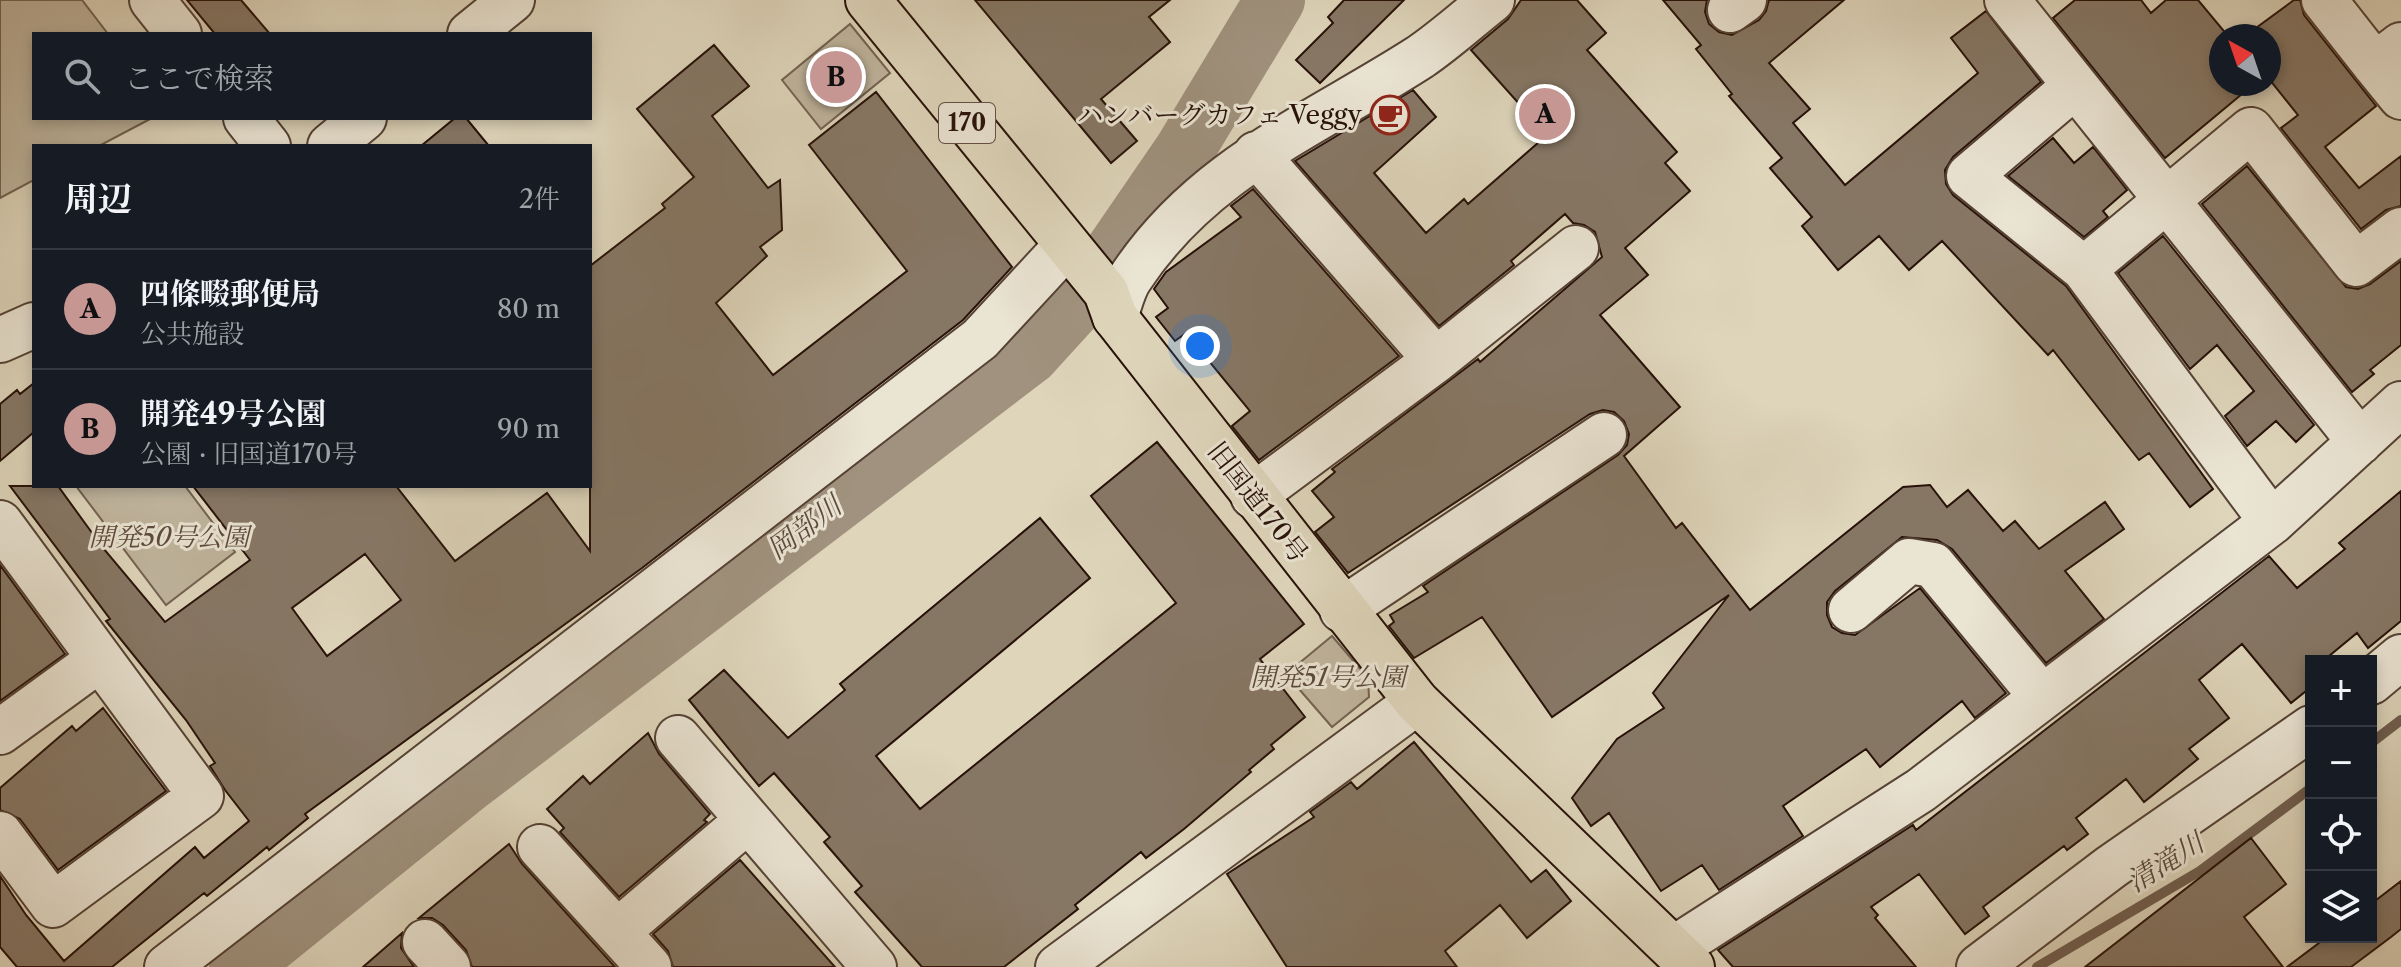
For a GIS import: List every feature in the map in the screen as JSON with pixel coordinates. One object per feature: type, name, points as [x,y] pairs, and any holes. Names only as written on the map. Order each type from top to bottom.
[{"type":"highway","name":"旧国道170号","points":[[868,0],[1106,292],[1115,317],[1417,702],[1683,958]]},
{"type":"street","points":[[152,0],[177,32]]},
{"type":"street","points":[[472,32],[512,0]]},
{"type":"street","points":[[1115,317],[1129,278],[1174,225],[1256,154],[1421,56],[1492,0]]},
{"type":"street","points":[[2007,0],[2360,442]]},
{"type":"street","points":[[2324,0],[2392,69]]},
{"type":"street","points":[[2075,86],[1969,176],[2084,269],[2272,522]]},
{"type":"street","points":[[248,120],[266,144]]},
{"type":"street","points":[[332,144],[362,120]]},
{"type":"street","points":[[2084,269],[2251,130],[2356,264],[2401,230]]},
{"type":"street","points":[[1256,154],[1436,360]]},
{"type":"street","points":[[167,967],[441,752],[980,339],[1066,246]]},
{"type":"street","points":[[1253,496],[1436,360],[1576,248]]},
{"type":"street","points":[[0,340],[32,326]]},
{"type":"street","points":[[1683,958],[1921,790],[2272,522],[2401,404]]},
{"type":"street","points":[[1342,610],[1604,435]]},
{"type":"street","points":[[0,523],[201,796],[53,905],[0,834]]},
{"type":"street","points":[[1851,610],[1909,561],[1933,565],[2042,697]]},
{"type":"street","points":[[2377,677],[2401,657]]},
{"type":"street","points":[[0,732],[100,659]]},
{"type":"street","points":[[1058,967],[1417,702]]},
{"type":"street","points":[[1979,967],[2111,867],[2305,732]]},
{"type":"street","points":[[678,738],[874,967]]},
{"type":"street","points":[[617,932],[748,820]]},
{"type":"street","points":[[540,847],[649,967]]},
{"type":"green space","points":[[0,0],[82,0],[106,32],[32,32],[32,120],[148,120],[103,144],[32,144],[32,181],[0,198]]},
{"type":"green space","points":[[850,24],[890,73],[821,129],[782,80]]},
{"type":"green space","name":"開発50号公園","points":[[78,488],[187,488],[235,552],[166,605]]},
{"type":"green space","name":"開発51号公園","points":[[1332,636],[1368,678],[1369,697],[1332,727],[1286,674]]},
{"type":"building","points":[[187,0],[241,0],[268,32],[213,32]]},
{"type":"building","points":[[975,0],[1170,0],[1149,17],[1170,42],[1101,99],[1137,141],[1111,163]]},
{"type":"building","points":[[1344,0],[1404,0],[1320,83],[1296,60],[1333,23],[1328,17]]},
{"type":"building","points":[[1521,0],[1577,0],[1606,33],[1587,50],[1677,152],[1665,163],[1690,191],[1625,248],[1648,275],[1600,315],[1680,407],[1624,456],[1676,528],[1682,523],[1750,610],[1903,487],[1930,485],[1947,507],[1968,490],[2003,531],[2015,521],[2039,549],[2105,502],[2124,529],[2065,571],[2104,619],[2046,663],[1952,549],[1937,540],[1902,537],[1835,591],[1827,602],[1827,615],[1832,627],[1855,635],[1920,588],[2006,693],[1975,718],[1962,701],[1880,767],[1866,749],[1783,806],[1803,836],[1719,890],[1702,865],[1661,891],[1609,813],[1591,826],[1572,798],[1617,739],[1664,708],[1653,693],[1729,595],[1552,717],[1482,617],[1414,658],[1389,626],[1394,622],[1390,615],[1428,592],[1423,586],[1618,455],[1627,445],[1629,434],[1624,421],[1614,412],[1603,410],[1590,414],[1348,573],[1315,532],[1334,517],[1312,491],[1335,472],[1332,469],[1478,359],[1480,362],[1602,257],[1595,232],[1573,223],[1565,214],[1511,261],[1514,265],[1439,326],[1295,161],[1413,90],[1436,117],[1374,173],[1426,233],[1464,199],[1468,204],[1547,135],[1471,50],[1508,19]]},
{"type":"building","points":[[1663,0],[1707,0],[1705,12],[1709,24],[1719,32],[1732,35],[1759,20],[1769,0],[1844,0],[1769,63],[1810,109],[1793,123],[1845,185],[1978,73],[1951,38],[1986,11],[2041,82],[1953,157],[1945,170],[1946,184],[1953,195],[2066,286],[2213,489],[2190,507],[2149,453],[2139,460],[2053,350],[2048,355],[1942,241],[1909,270],[1879,236],[1838,270],[1802,226],[1812,217],[1770,168],[1782,158],[1729,96],[1732,94],[1696,49],[1701,45]]},
{"type":"building","points":[[2075,0],[2141,0],[2151,13],[2166,0],[2198,0],[2218,24],[2209,24],[2209,96],[2240,96],[2165,158],[2053,18]]},
{"type":"building","points":[[2294,0],[2300,0],[2304,15],[2376,106],[2325,147],[2359,188],[2401,156],[2401,206],[2386,210],[2361,229],[2281,128],[2298,115],[2281,94],[2281,24],[2261,24]]},
{"type":"building","points":[[714,45],[749,86],[712,116],[768,188],[780,180],[782,230],[760,247],[767,256],[716,303],[773,375],[907,271],[809,145],[876,92],[1012,267],[963,320],[642,568],[305,814],[308,818],[269,850],[267,847],[207,896],[204,893],[112,967],[17,967],[0,947],[0,876],[26,915],[64,961],[195,847],[204,858],[249,821],[210,766],[215,763],[186,720],[106,621],[110,619],[10,486],[59,488],[103,548],[165,622],[250,560],[195,488],[398,488],[455,561],[547,493],[590,551],[592,264],[665,208],[662,204],[694,177],[637,109]],"holes":[[[365,554],[401,600],[327,656],[292,608]]]},
{"type":"building","points":[[453,120],[468,120],[487,144],[423,144]]},
{"type":"building","points":[[2053,138],[2074,163],[2093,147],[2127,190],[2103,211],[2108,217],[2084,237],[2008,176]]},
{"type":"building","points":[[2247,166],[2346,287],[2358,289],[2370,284],[2401,261],[2401,345],[2370,370],[2374,374],[2352,392],[2202,204]]},
{"type":"building","points":[[1253,189],[1399,356],[1259,460],[1232,426],[1250,411],[1186,333],[1175,341],[1156,317],[1168,308],[1154,289],[1166,272],[1241,217],[1231,206]]},
{"type":"building","points":[[2163,236],[2314,425],[2296,442],[2276,421],[2247,446],[2225,416],[2254,391],[2217,345],[2190,369],[2118,273]]},
{"type":"building","points":[[32,385],[32,434],[0,461],[0,404],[17,390],[20,394]]},
{"type":"building","points":[[1157,442],[1304,624],[1260,659],[1305,717],[1271,745],[1274,749],[1249,770],[1251,772],[1184,829],[1146,858],[1141,852],[1075,905],[1078,909],[1004,967],[922,967],[855,892],[862,886],[824,842],[830,837],[774,773],[759,786],[689,700],[724,670],[788,738],[845,690],[840,684],[1040,518],[1090,578],[876,756],[920,809],[1176,603],[1091,496]]},
{"type":"building","points":[[2401,491],[2401,621],[2368,648],[2357,633],[2330,655],[2305,655],[2305,692],[2291,703],[2242,644],[2199,680],[2229,718],[2189,749],[2198,759],[2144,802],[2126,779],[2076,818],[2088,834],[2067,850],[2064,846],[1983,907],[1989,916],[1965,934],[1919,874],[1871,907],[1878,915],[1875,918],[1916,967],[1733,967],[1718,950],[1913,825],[1916,830],[2269,556],[2297,588],[2345,549],[2339,543]]},
{"type":"building","points":[[0,565],[65,654],[0,701]]},
{"type":"building","points":[[103,708],[166,791],[58,870],[20,819],[0,810],[0,788],[72,726],[76,731]]},
{"type":"building","points":[[648,733],[659,754],[710,814],[704,820],[707,822],[619,897],[560,832],[564,828],[547,809],[583,776],[590,784]]},
{"type":"building","points":[[1414,742],[1531,882],[1546,870],[1571,901],[1527,938],[1500,905],[1445,951],[1457,967],[1287,967],[1227,874],[1314,817],[1310,812],[1351,782],[1357,789]]},
{"type":"building","points":[[2251,838],[2286,884],[2244,917],[2283,967],[2085,967]]},
{"type":"building","points":[[509,844],[522,864],[615,967],[472,967],[466,950],[443,925],[432,918],[419,918]]},
{"type":"building","points":[[740,860],[835,967],[673,967],[668,951],[653,934]]},
{"type":"building","points":[[2401,881],[2401,929],[2391,937],[2351,967],[2287,967],[2319,943],[2377,943],[2377,899]]},
{"type":"building","points":[[402,933],[401,948],[414,967],[363,967]]},
{"type":"waterway","name":"岡部川","points":[[239,967],[467,783],[1029,355],[1090,288],[1184,151],[1275,0]]},
{"type":"waterway","name":"清滝川","points":[[2377,738],[2401,720]]},
{"type":"waterway","name":"清滝川","points":[[2037,967],[2200,871],[2305,792]]},
{"type":"place","name":"開発49号公園","points":[[836,77]]},
{"type":"place","name":"四條畷郵便局","points":[[1545,114]]},
{"type":"place","name":"ハンバーグカフェ Veggy","points":[[1390,115]]}]
